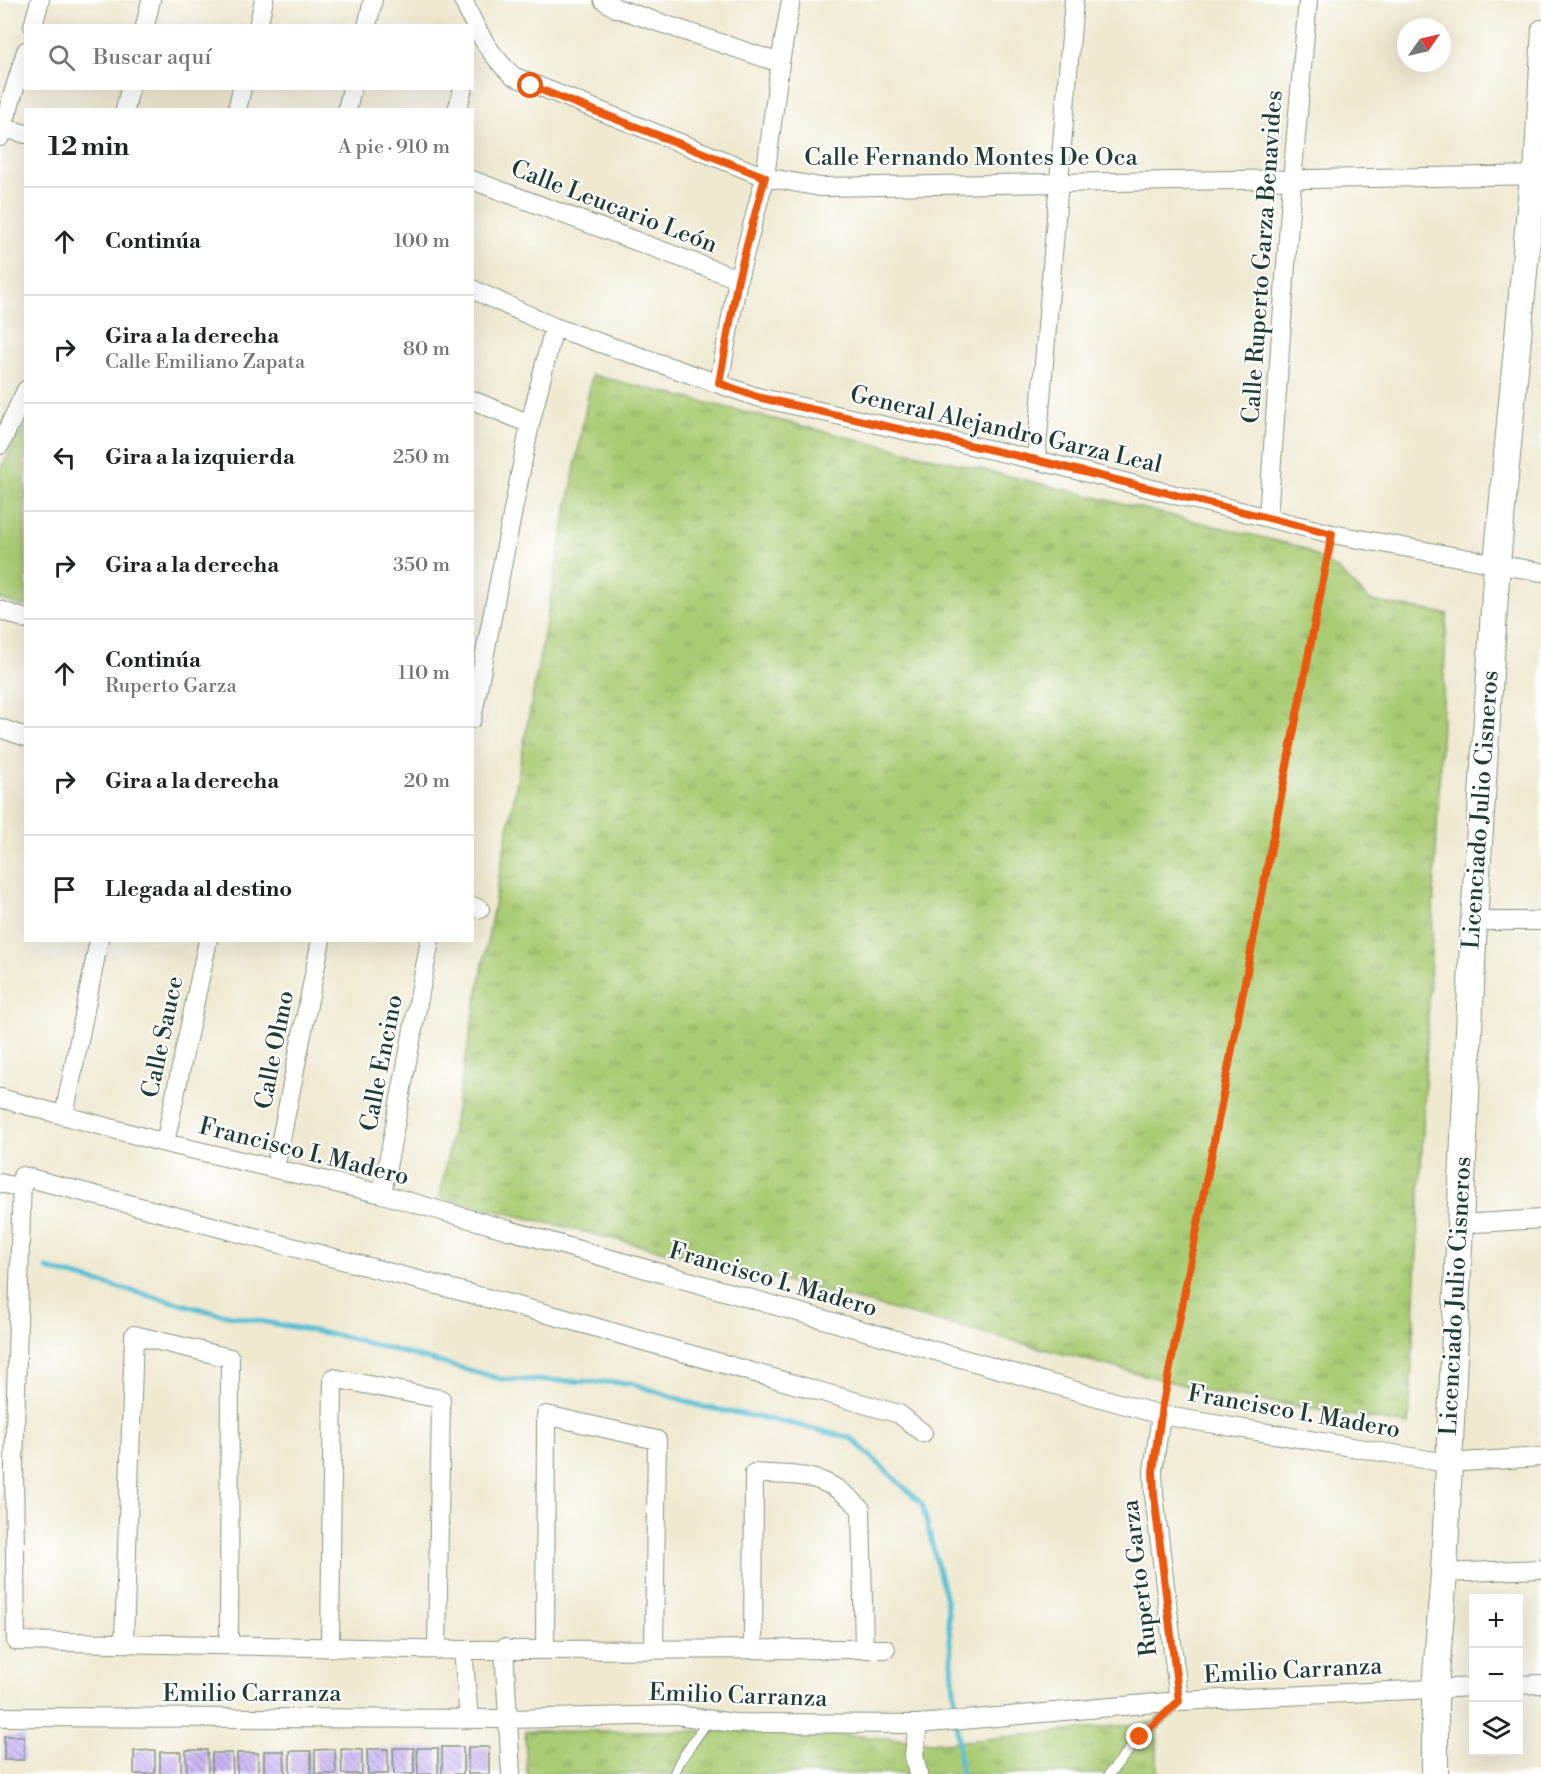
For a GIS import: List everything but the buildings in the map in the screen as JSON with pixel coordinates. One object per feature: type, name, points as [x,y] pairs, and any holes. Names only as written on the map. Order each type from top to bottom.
[{"type":"street","points":[[34,24],[40,0]]},
{"type":"street","points":[[145,24],[151,0]]},
{"type":"street","points":[[258,24],[264,0]]},
{"type":"street","points":[[367,24],[373,0]]},
{"type":"street","name":"Calle Fernando Montes De Oca","points":[[463,0],[473,24]]},
{"type":"street","points":[[603,0],[616,8],[780,63]]},
{"type":"street","points":[[719,383],[738,279],[765,177],[791,0]]},
{"type":"street","points":[[1036,460],[1074,0]]},
{"type":"street","name":"Calle Ruperto Garza Benavides","points":[[1268,517],[1292,181],[1308,0]]},
{"type":"street","name":"Calle Fernando Montes De Oca","points":[[474,26],[495,60],[513,76],[531,86],[765,177],[820,187],[1292,181],[1538,171]]},
{"type":"street","points":[[1538,171],[1541,29]]},
{"type":"street","points":[[474,49],[478,36]]},
{"type":"street","points":[[24,57],[1,130],[24,134]]},
{"type":"street","points":[[125,108],[130,90]]},
{"type":"street","points":[[237,108],[242,90]]},
{"type":"street","points":[[347,108],[352,90]]},
{"type":"street","points":[[459,108],[463,90]]},
{"type":"street","name":"Licenciado Julio Cisneros","points":[[1435,1774],[1435,1688],[1444,1573],[1474,921],[1497,563],[1538,171]]},
{"type":"street","name":"Calle Leucario León","points":[[474,181],[738,279]]},
{"type":"street","name":"General Alejandro Garza Leal","points":[[474,290],[554,327],[757,397],[1036,460],[1332,534],[1541,572]]},
{"type":"street","points":[[474,709],[530,424],[554,327]]},
{"type":"street","points":[[0,445],[5,417],[24,393]]},
{"type":"street","points":[[474,401],[530,424]]},
{"type":"street","points":[[0,610],[24,618]]},
{"type":"street","points":[[0,728],[24,736]]},
{"type":"street","points":[[1474,921],[1541,921]]},
{"type":"street","points":[[64,1116],[99,942]]},
{"type":"street","name":"Calle Sauce","points":[[165,1143],[208,942]]},
{"type":"street","name":"Calle Olmo","points":[[275,1169],[321,942]]},
{"type":"street","name":"Calle Encino","points":[[382,1194],[430,942]]},
{"type":"street","name":"Francisco I. Madero","points":[[0,1098],[165,1143],[382,1194],[1161,1414],[1448,1463],[1541,1457]]},
{"type":"street","points":[[886,1649],[504,1648],[437,1650],[16,1641],[14,1466],[8,1347],[22,1176],[559,1317],[898,1414],[923,1432]]},
{"type":"street","points":[[0,1183],[22,1188]]},
{"type":"street","points":[[1461,1224],[1541,1219]]},
{"type":"street","points":[[124,1643],[135,1335],[230,1358],[229,1645]]},
{"type":"street","points":[[330,1647],[333,1378],[441,1399],[437,1650]]},
{"type":"street","name":"Ruperto Garza","points":[[1161,1414],[1153,1471],[1154,1495],[1179,1701]]},
{"type":"street","points":[[545,1648],[546,1415],[657,1440],[654,1649]]},
{"type":"street","points":[[753,1649],[754,1473],[814,1477],[845,1492],[861,1509],[864,1649]]},
{"type":"street","points":[[1444,1573],[1541,1569]]},
{"type":"street","points":[[504,1648],[511,1774]]},
{"type":"street","points":[[463,1650],[469,1719]]},
{"type":"street","points":[[1523,1685],[1541,1684]]},
{"type":"street","name":"Emilio Carranza","points":[[0,1717],[509,1719],[676,1715],[734,1723],[918,1724],[1179,1701],[1469,1687]]},
{"type":"street","points":[[918,1724],[914,1755],[918,1774]]},
{"type":"lane","points":[[1109,1774],[1140,1737],[1179,1701]]},
{"type":"lane","points":[[674,1774],[680,1761],[709,1719]]},
{"type":"path","points":[[1161,1414],[1332,534]]},
{"type":"green space","points":[[592,375],[1301,547],[1340,571],[1370,601],[1447,614],[1409,1425],[1210,1392],[714,1263],[440,1197]]},
{"type":"green space","points":[[24,426],[24,606],[0,599],[0,470]]},
{"type":"green space","points":[[1157,1722],[1157,1774],[527,1774],[525,1731],[798,1731],[946,1743]]},
{"type":"waterway","points":[[47,1269],[216,1313],[346,1337],[501,1379],[630,1383],[704,1407],[789,1423],[851,1438],[922,1504],[947,1604],[961,1774]]},
{"type":"route","points":[[531,86],[765,177],[738,279],[719,383],[757,397],[1036,460],[1332,534],[1161,1414],[1153,1471],[1158,1540],[1179,1701],[1140,1737]]}]
